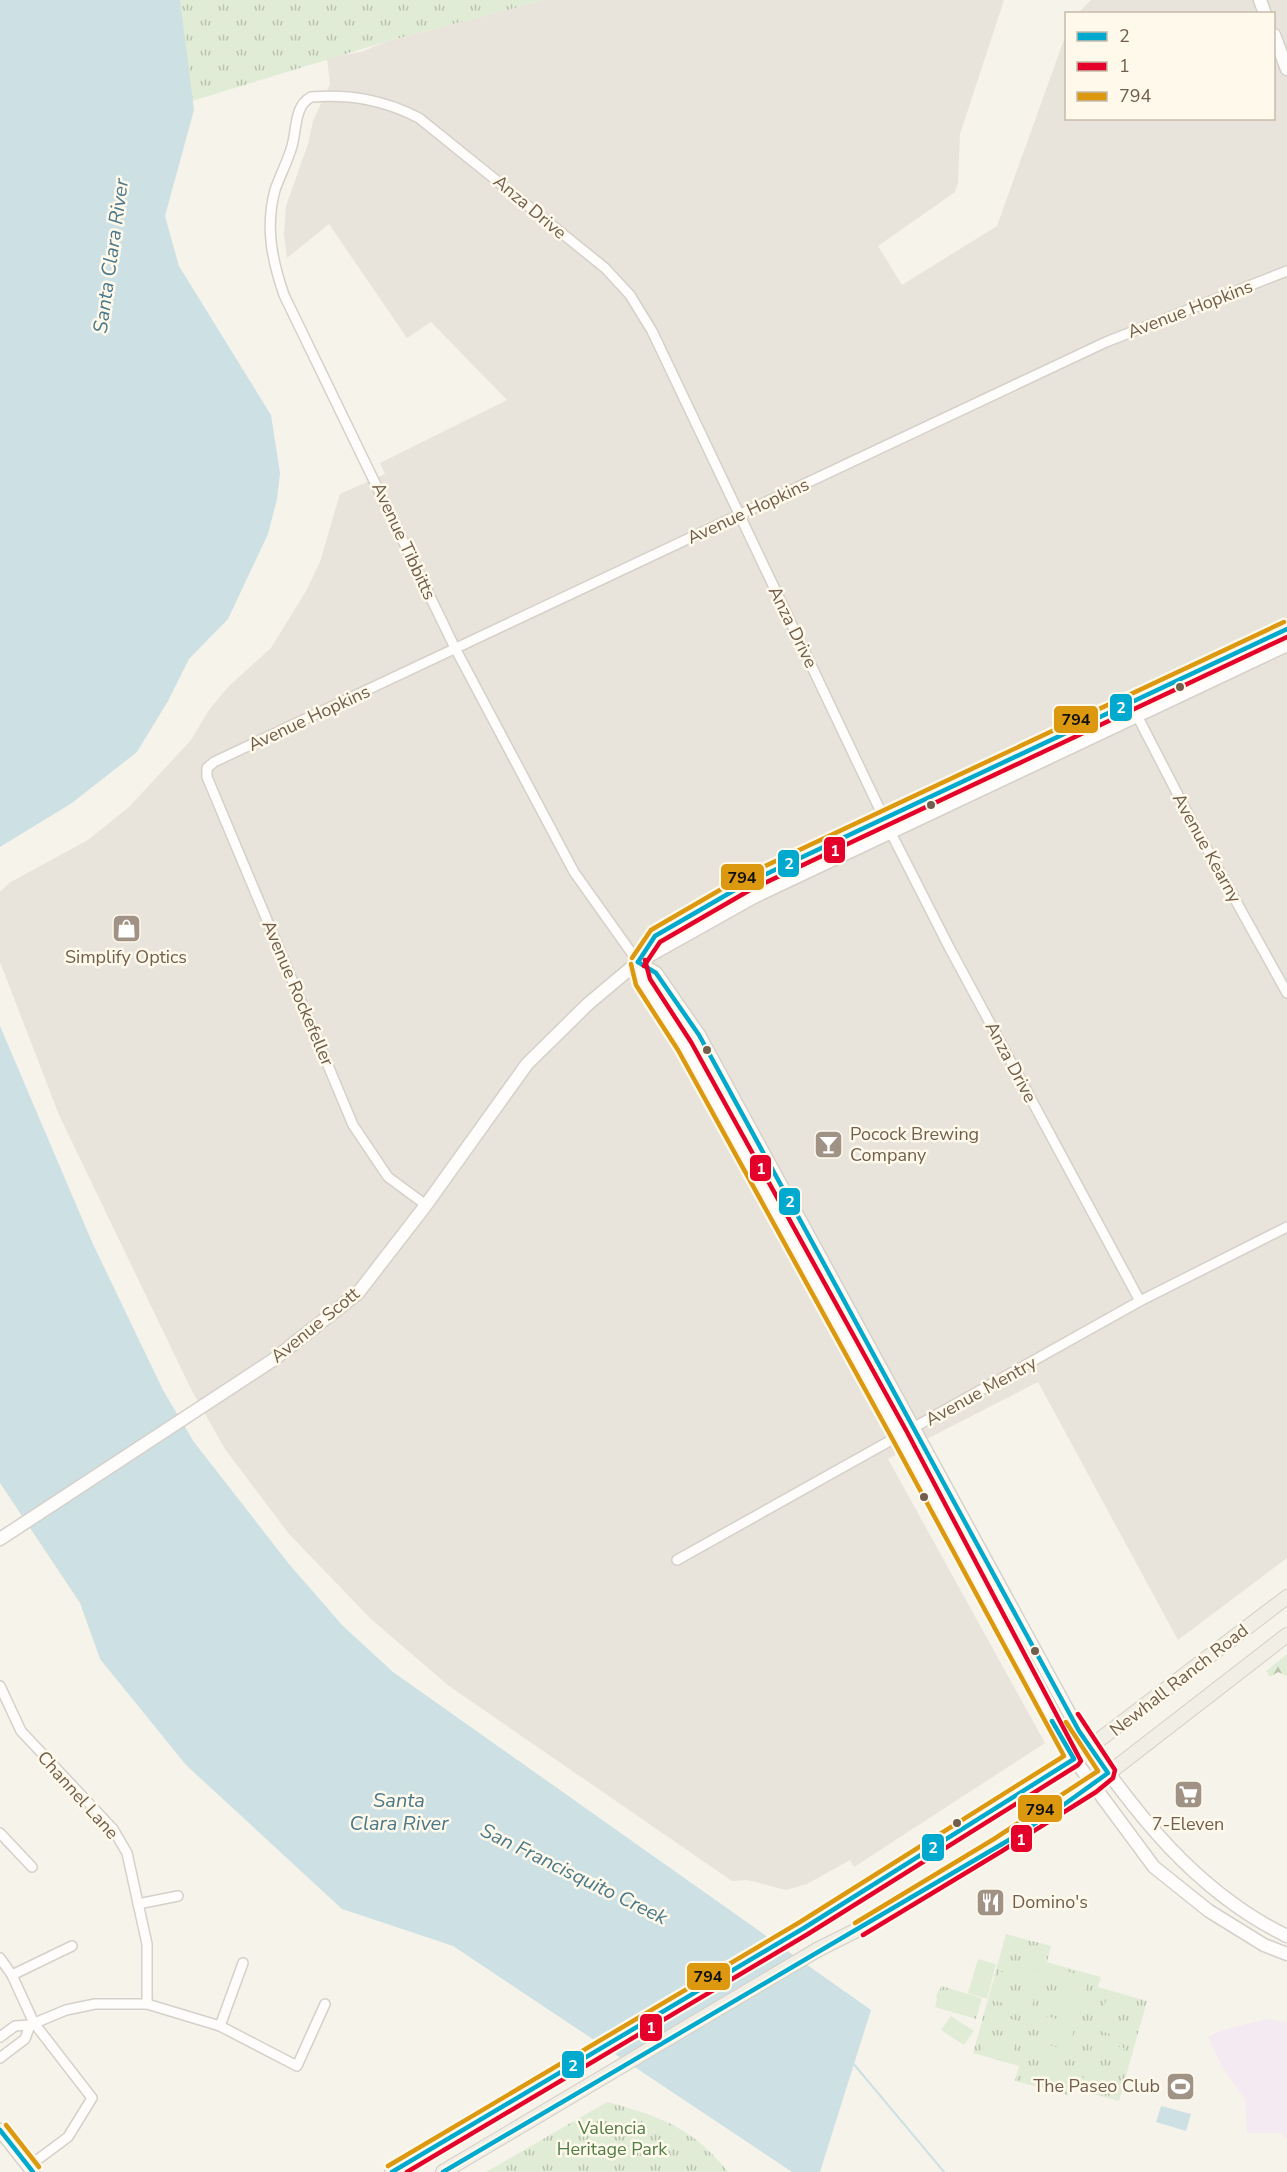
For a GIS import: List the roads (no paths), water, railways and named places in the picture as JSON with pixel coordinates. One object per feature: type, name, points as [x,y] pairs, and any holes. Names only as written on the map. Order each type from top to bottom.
[{"type":"main road","name":"Newhall Ranch Road","points":[[392,2172],[569,2065],[804,1928],[1074,1759],[1287,1597]]},
{"type":"main road","name":"Newhall Ranch Road","points":[[443,2172],[817,1950],[869,1923],[1092,1786],[1287,1635]]},
{"type":"street","points":[[1275,39],[1281,63]]},
{"type":"street","name":"Anza Drive","points":[[311,97],[370,98],[419,117],[615,277],[648,322],[738,516],[891,833],[949,946],[1140,1301]]},
{"type":"street","name":"Avenue Tibbitts","points":[[311,97],[300,106],[291,149],[275,191],[270,225],[270,250],[284,295],[455,648],[574,872],[638,962],[643,982],[684,1046],[900,1436],[1074,1759],[1154,1866],[1180,1889],[1247,1934],[1287,1954]]},
{"type":"street","name":"Avenue Hopkins","points":[[214,762],[1106,342],[1287,271]]},
{"type":"street","name":"Avenue Scott","points":[[638,962],[655,936],[703,906],[1287,629]]},
{"type":"street","name":"Avenue Scott","points":[[2,1538],[273,1360],[358,1293],[426,1205],[527,1064],[588,1004],[638,962],[754,897],[1287,645]]},
{"type":"street","name":"Avenue Kearny","points":[[1130,702],[1287,993]]},
{"type":"street","name":"Avenue Rockefeller","points":[[214,762],[207,768],[207,777],[353,1125],[388,1177],[426,1205]]},
{"type":"street","name":"Avenue Tibbitts","points":[[638,962],[656,972],[699,1035],[1090,1747],[1108,1773],[1178,1858],[1256,1919],[1287,1936]]},
{"type":"street","name":"Avenue Mentry","points":[[677,1560],[1140,1301],[1287,1227]]},
{"type":"street","name":"Channel Lane","points":[[0,1686],[3,1701],[21,1731],[113,1829],[127,1853],[147,1944],[147,2004]]},
{"type":"street","points":[[0,1833],[32,1867]]},
{"type":"street","points":[[138,1904],[178,1896]]},
{"type":"street","points":[[12,1975],[72,1946]]},
{"type":"street","points":[[0,1958],[12,1975],[32,2024],[92,2098],[68,2137],[31,2169],[0,2130]]},
{"type":"street","points":[[220,2026],[243,1963]]},
{"type":"street","points":[[0,2037],[15,2026],[32,2024],[66,2010],[95,2004],[147,2004],[220,2026],[297,2066],[325,2004]]},
{"type":"street","points":[[0,2058],[25,2039],[32,2024]]},
{"type":"water","name":"Santa Clara River","points":[[0,0],[180,0],[194,110],[165,216],[179,266],[271,415],[280,473],[277,499],[268,534],[228,619],[189,659],[168,701],[137,752],[72,803],[0,847]]},
{"type":"water","name":"Santa Clara River","points":[[0,1026],[92,1242],[163,1390],[194,1442],[289,1564],[343,1626],[393,1672],[871,2010],[820,2172],[792,2172],[453,1946],[342,1909],[186,1765],[100,1659],[80,1603],[0,1483]]},
{"type":"water","points":[[1161,2106],[1191,2114],[1186,2131],[1156,2122]]},
{"type":"waterway","name":"San Francisquito Creek","points":[[852,2062],[944,2172]]},
{"type":"place","name":"Simplify Optics","points":[[126,928]]},
{"type":"place","name":"Pocock Brewing Company","points":[[829,1144]]},
{"type":"place","name":"7-Eleven","points":[[1188,1795]]},
{"type":"place","name":"Domino's","points":[[991,1902]]},
{"type":"place","name":"The Paseo Club","points":[[1181,2086]]},
{"type":"park label","name":"Valencia Heritage Park","points":[[612,2138]]}]
